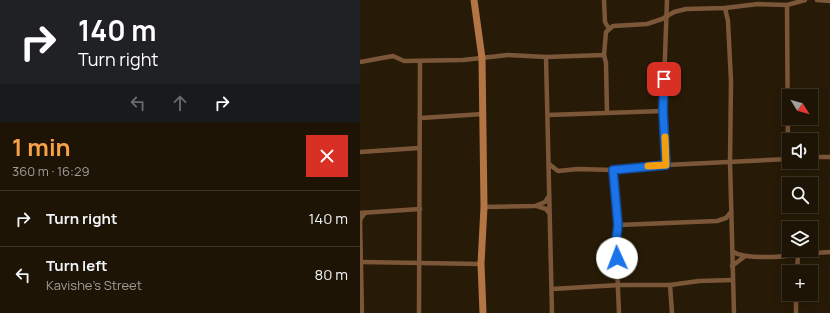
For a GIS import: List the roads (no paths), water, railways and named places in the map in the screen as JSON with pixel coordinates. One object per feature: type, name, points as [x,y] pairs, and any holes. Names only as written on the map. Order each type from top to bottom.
[{"type":"street","points":[[480,0],[474,0],[482,58],[484,208],[481,264],[483,313]]},
{"type":"street","points":[[604,0],[608,29]]},
{"type":"street","points":[[666,165],[663,111],[667,0]]},
{"type":"street","points":[[607,113],[606,63],[604,55],[606,32],[613,26],[647,24],[662,19],[674,12],[686,9],[725,8],[753,4],[787,5],[805,0]]},
{"type":"street","points":[[817,0],[830,1]]},
{"type":"street","points":[[787,5],[789,133]]},
{"type":"street","points":[[667,7],[674,12]]},
{"type":"street","points":[[725,8],[728,21],[731,81],[730,162],[734,313]]},
{"type":"street","points":[[360,62],[393,56],[404,62],[482,58],[508,55],[546,57],[604,55]]},
{"type":"street","points":[[546,57],[552,313]]},
{"type":"street","points":[[419,313],[421,162],[419,148],[421,118],[420,61]]},
{"type":"street","points":[[548,115],[663,111]]},
{"type":"street","points":[[421,118],[483,114]]},
{"type":"street","points":[[360,152],[419,148]]},
{"type":"street","points":[[818,158],[830,157]]},
{"type":"street","points":[[549,180],[558,171],[578,169],[613,170],[666,165],[782,159]]},
{"type":"street","points":[[549,164],[558,171]]},
{"type":"street","points":[[613,170],[618,225],[616,241],[619,313]]},
{"type":"street","points":[[535,206],[545,202],[550,196]]},
{"type":"street","points":[[484,208],[535,206],[546,209],[550,214]]},
{"type":"street","points":[[362,313],[360,222],[362,213],[420,209]]},
{"type":"street","points":[[618,225],[723,220],[731,212]]},
{"type":"street","points":[[723,220],[731,227]]},
{"type":"street","points":[[733,252],[744,257],[782,256]]},
{"type":"street","points":[[818,253],[830,252]]},
{"type":"street","points":[[732,266],[744,257]]},
{"type":"street","points":[[361,262],[481,264]]},
{"type":"street","points":[[552,289],[619,285],[670,285],[699,281],[732,280]]},
{"type":"street","points":[[670,285],[672,313]]},
{"type":"street","points":[[796,301],[796,313]]}]
